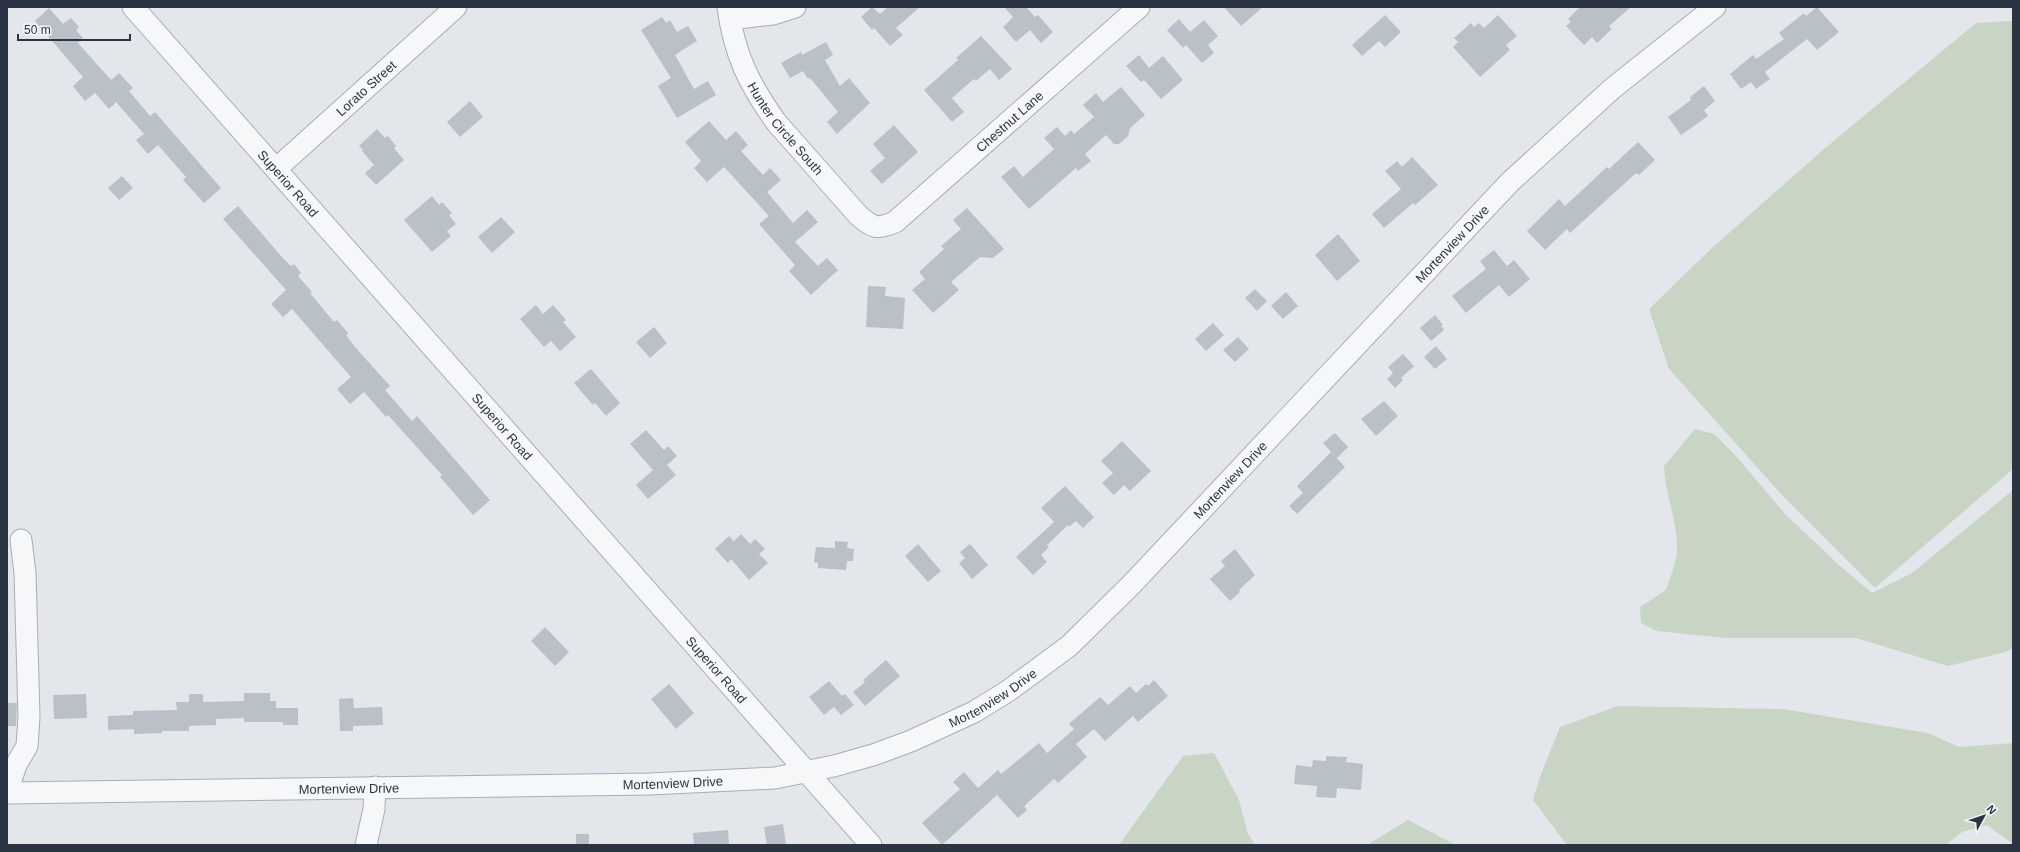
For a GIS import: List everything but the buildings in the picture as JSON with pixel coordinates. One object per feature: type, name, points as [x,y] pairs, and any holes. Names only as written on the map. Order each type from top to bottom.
[{"type":"street","name":"Superior Road","points":[[133,7],[806,772],[872,845]]},
{"type":"street","name":"Lorato Street","points":[[276,169],[456,7]]},
{"type":"street","points":[[729,13],[773,14],[795,7]]},
{"type":"street","name":"Chestnut Lane","points":[[877,228],[894,222],[1139,7]]},
{"type":"street","name":"Mortenview Drive","points":[[7,793],[650,784],[775,778],[806,772],[873,755],[947,725],[1008,691],[1069,646],[1131,584],[1510,182],[1613,88],[1715,7]]},
{"type":"street","name":"Hunter Circle South","points":[[729,13],[743,67],[764,105],[776,122],[858,215],[870,226],[877,228]]},
{"type":"street","points":[[7,793],[16,765],[27,746],[29,716],[26,573],[21,540]]},
{"type":"street","points":[[366,845],[374,809],[375,787]]},
{"type":"green space","points":[[2013,21],[2013,469],[1875,588],[1782,495],[1669,369],[1649,309],[1713,247],[1824,149],[1976,23]]},
{"type":"green space","points":[[1695,429],[1714,434],[1736,456],[1785,514],[1840,566],[1872,593],[1912,573],[2013,490],[2013,648],[2006,652],[1948,666],[1856,638],[1726,638],[1657,631],[1641,623],[1640,607],[1666,590],[1673,570],[1677,551],[1676,529],[1664,466]]},
{"type":"green space","points":[[1618,706],[1783,709],[1928,733],[1959,747],[2013,743],[2013,844],[1987,825],[1962,832],[1946,845],[1567,845],[1533,800],[1540,777],[1560,727]]},
{"type":"green space","points":[[1214,753],[1239,800],[1248,834],[1255,845],[1119,845],[1183,756]]},
{"type":"green space","points":[[1408,820],[1456,845],[1367,845]]}]
